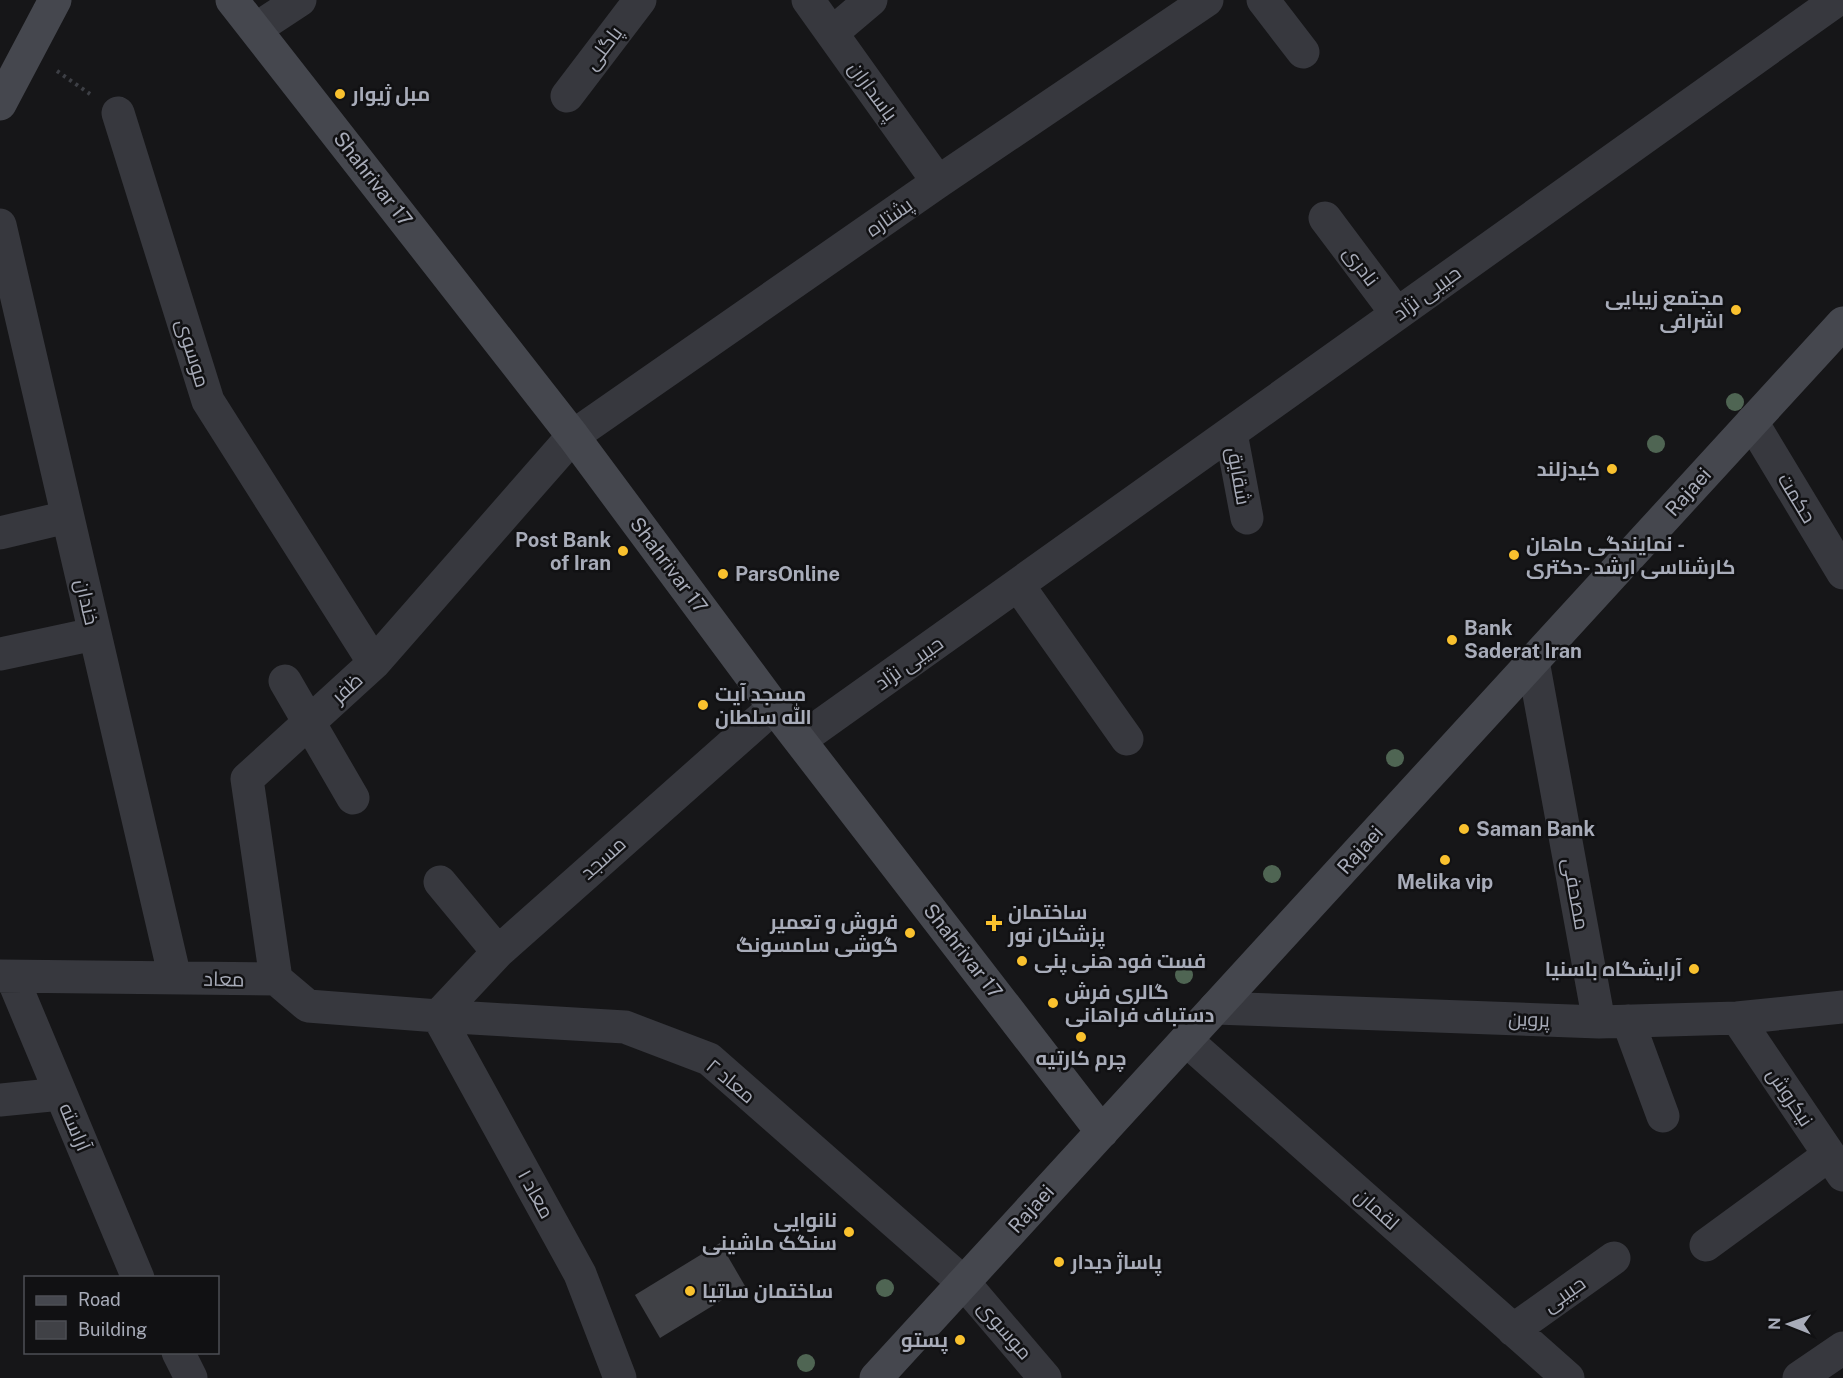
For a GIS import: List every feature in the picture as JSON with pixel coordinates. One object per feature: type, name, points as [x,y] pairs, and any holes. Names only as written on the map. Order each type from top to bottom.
[{"type":"main road","points":[[0,104],[55,0]]},
{"type":"main road","name":"Shahrivar 17","points":[[232,0],[573,436],[774,707],[1102,1132]]},
{"type":"main road","name":"Rajaei","points":[[876,1378],[1843,323]]},
{"type":"street","points":[[256,29],[300,0]]},
{"type":"street","name":"پاگلی","points":[[567,96],[640,0]]},
{"type":"street","name":"پاسداران","points":[[808,0],[938,182]]},
{"type":"street","points":[[832,33],[871,0]]},
{"type":"street","name":"پشتاره","points":[[573,436],[938,182],[1207,0]]},
{"type":"street","points":[[1263,0],[1303,52]]},
{"type":"street","name":"حبیبی نژاد","points":[[800,740],[1837,0]]},
{"type":"street","name":"موسوی","points":[[118,113],[208,401],[374,663]]},
{"type":"street","name":"نادری","points":[[1325,219],[1397,314]]},
{"type":"street","name":"خندان","points":[[0,225],[175,978]]},
{"type":"street","name":"حکمت","points":[[1752,422],[1843,573]]},
{"type":"street","name":"شقایق","points":[[1231,433],[1247,518]]},
{"type":"street","name":"ظفر","points":[[276,980],[247,779],[374,663],[573,436]]},
{"type":"street","points":[[0,533],[67,517]]},
{"type":"street","points":[[1018,585],[1127,739]]},
{"type":"street","points":[[0,654],[94,634]]},
{"type":"street","name":"مصحفی","points":[[1533,661],[1614,1022],[1663,1116]]},
{"type":"street","points":[[285,681],[353,798]]},
{"type":"street","name":"مسجد","points":[[438,1016],[498,952],[774,707]]},
{"type":"street","points":[[440,882],[498,952]]},
{"type":"street","name":"معاد","points":[[6,977],[276,980]]},
{"type":"street","name":"آراسته","points":[[6,977],[61,1094],[137,1276]]},
{"type":"street","points":[[276,980],[308,1006],[438,1016]]},
{"type":"street","name":"پروین","points":[[1215,1008],[1614,1022],[1737,1018],[1843,1007]]},
{"type":"street","name":"معاد ۲","points":[[438,1016],[625,1027],[709,1059],[964,1283]]},
{"type":"street","name":"معاد ۱","points":[[438,1016],[580,1274],[620,1378]]},
{"type":"street","name":"نیکروش","points":[[1737,1018],[1836,1165]]},
{"type":"street","name":"لقمان","points":[[1186,1040],[1568,1378]]},
{"type":"street","points":[[0,1100],[61,1094]]},
{"type":"street","points":[[1706,1245],[1836,1165]]},
{"type":"street","name":"حبیبی","points":[[1513,1330],[1614,1258]]},
{"type":"street","name":"موسوی","points":[[964,1283],[1046,1378]]},
{"type":"street","points":[[1799,1378],[1843,1348]]},
{"type":"street","points":[[179,1354],[191,1378]]},
{"type":"path","points":[[29,50],[118,113]]},
{"type":"building","name":"ساختمان ساتیا","points":[[720,1243],[745,1286],[660,1338],[635,1295]]},
{"type":"place","name":"مبل ژیوار","points":[[340,94]]},
{"type":"place","name":"مجتمع زیبایی اشرافی","points":[[1736,310]]},
{"type":"place","name":"کیدزلند","points":[[1612,469]]},
{"type":"place","name":"Post Bank of Iran","points":[[623,551]]},
{"type":"place","name":"نمایندگی ماهان - کارشناسی ارشد -دکتری","points":[[1514,555]]},
{"type":"place","name":"ParsOnline","points":[[723,574]]},
{"type":"place","name":"Bank Saderat Iran","points":[[1452,640]]},
{"type":"place","name":"مسجد آیت الله سلطان","points":[[703,705]]},
{"type":"place","name":"Saman Bank","points":[[1464,829]]},
{"type":"place","name":"Melika vip","points":[[1445,860]]},
{"type":"place","name":"ساختمان پزشکان نور","points":[[994,923]]},
{"type":"place","name":"فروش و تعمیر گوشی سامسونگ","points":[[910,933]]},
{"type":"place","name":"فست فود هنی پنی","points":[[1022,961]]},
{"type":"place","name":"آرایشگاه باسنیا","points":[[1694,969]]},
{"type":"place","name":"گالری فرش دستباف فراهانی","points":[[1053,1003]]},
{"type":"place","name":"چرم کارتیه","points":[[1081,1037]]},
{"type":"place","name":"نانوایی سنگک ماشینی","points":[[849,1232]]},
{"type":"place","name":"پاساژ دیدار","points":[[1059,1262]]},
{"type":"place","name":"ساختمان ساتیا","points":[[690,1291]]},
{"type":"place","name":"پستو","points":[[960,1340]]}]
